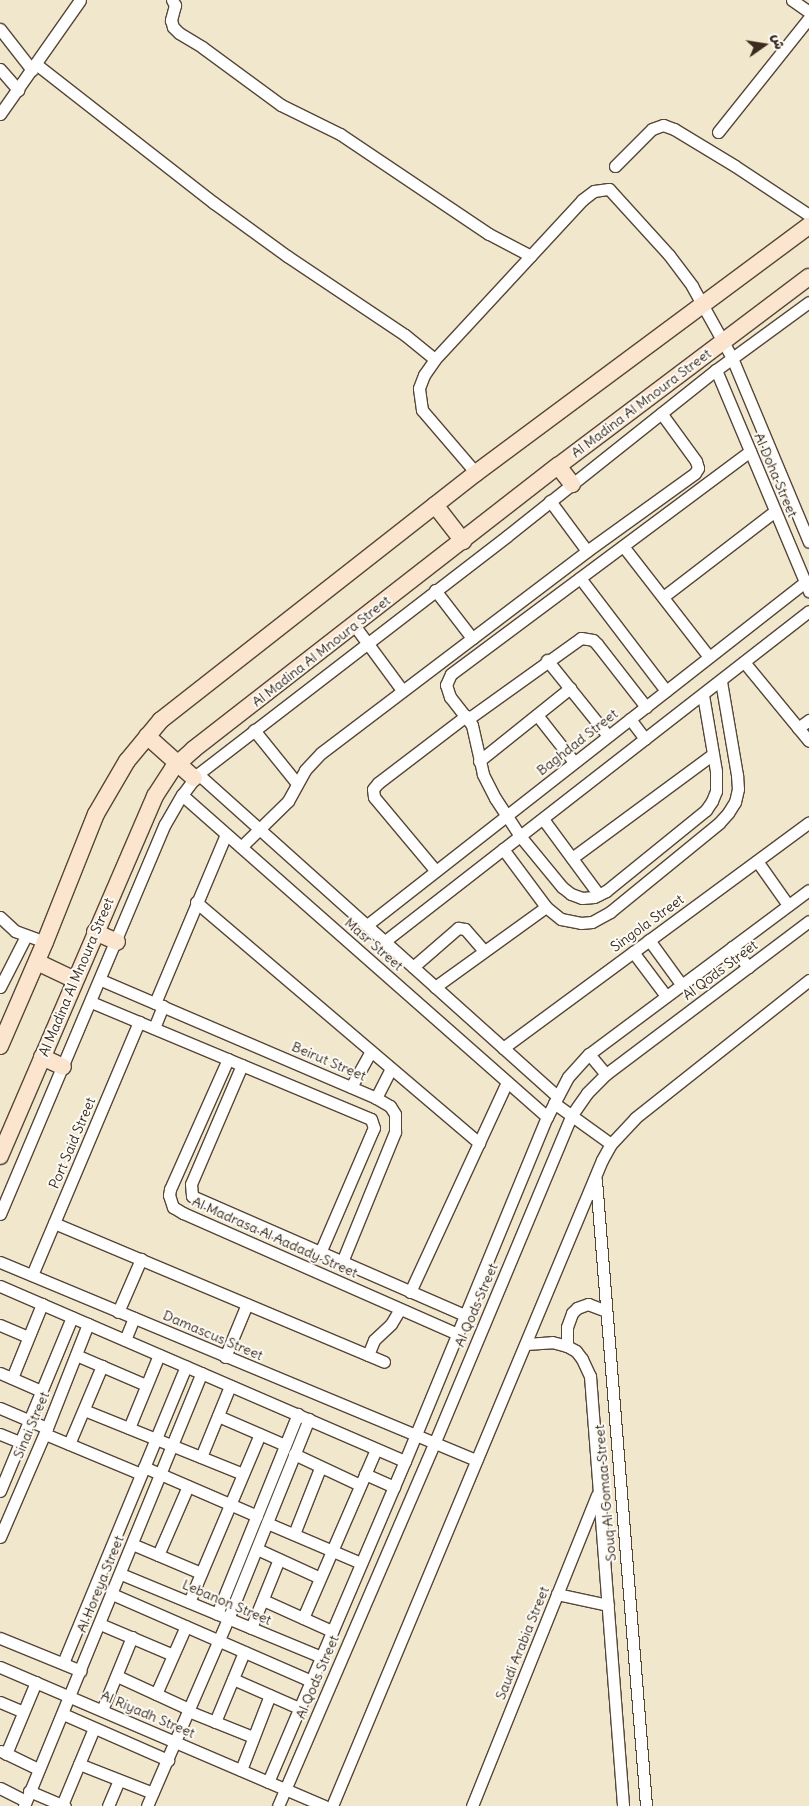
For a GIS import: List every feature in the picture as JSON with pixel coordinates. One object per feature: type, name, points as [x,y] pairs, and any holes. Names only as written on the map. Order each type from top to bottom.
[{"type":"main road","points":[[0,1046],[46,942],[96,814],[118,775],[147,736],[185,699],[476,473],[809,226]]},
{"type":"main road","name":"Al Madina Al Mnoura Street","points":[[0,1156],[95,932],[156,796],[165,778],[177,763],[558,466],[809,278]]},
{"type":"main road","points":[[558,466],[572,484]]},
{"type":"main road","points":[[435,505],[463,541]]},
{"type":"main road","points":[[147,736],[177,763],[196,776]]},
{"type":"main road","points":[[95,932],[117,942]]},
{"type":"main road","points":[[37,962],[75,980]]},
{"type":"main road","points":[[42,1057],[63,1067]]},
{"type":"street","points":[[0,114],[80,0]]},
{"type":"street","points":[[172,0],[175,5],[171,20],[173,27],[179,34],[202,47],[281,105],[340,134],[489,234],[531,256],[434,359],[419,388],[422,410],[476,473]]},
{"type":"street","points":[[792,0],[809,12]]},
{"type":"street","points":[[718,132],[809,18]]},
{"type":"street","points":[[0,29],[34,67],[287,256],[405,335],[434,359]]},
{"type":"street","points":[[0,69],[18,90]]},
{"type":"street","points":[[615,166],[652,129],[663,125],[674,129],[728,162],[809,216]]},
{"type":"street","name":"Al Doha Street","points":[[531,256],[582,200],[594,191],[609,189],[624,203],[684,275],[732,358],[809,542]]},
{"type":"street","points":[[0,1214],[92,1002],[165,824],[196,776],[716,370],[809,302]]},
{"type":"street","name":"Al Doha Street","points":[[716,370],[807,586]]},
{"type":"street","points":[[241,847],[288,801],[296,782],[321,753],[587,551],[697,471],[696,461],[662,413]]},
{"type":"street","points":[[703,695],[717,780],[712,801],[706,810],[599,895],[582,898],[571,894],[562,887],[520,836],[488,787],[479,761],[476,733],[467,717],[447,692],[447,679],[451,674],[750,451]]},
{"type":"street","points":[[550,501],[587,551]]},
{"type":"street","points":[[663,597],[775,511]]},
{"type":"street","points":[[623,546],[709,657]]},
{"type":"street","points":[[580,578],[666,691]]},
{"type":"street","name":"Baghdad Street","points":[[367,925],[709,657],[807,586]]},
{"type":"street","points":[[435,590],[472,638]]},
{"type":"street","points":[[385,941],[809,611]]},
{"type":"street","points":[[354,625],[402,690]]},
{"type":"street","points":[[435,870],[374,797],[373,789],[378,783],[575,640],[587,638],[593,640],[646,707]]},
{"type":"street","points":[[547,660],[608,736]]},
{"type":"street","points":[[744,662],[809,741]]},
{"type":"street","points":[[503,849],[546,907],[561,919],[587,923],[602,918],[728,813],[735,802],[737,776],[721,681]]},
{"type":"street","points":[[479,761],[570,688]]},
{"type":"street","points":[[537,715],[574,762]]},
{"type":"street","points":[[630,719],[645,739]]},
{"type":"street","points":[[798,728],[809,720]]},
{"type":"street","points":[[254,730],[296,782]]},
{"type":"street","points":[[572,858],[713,754]]},
{"type":"street","name":"Masr Street","points":[[196,776],[367,925],[504,1048],[571,1116],[611,1144]]},
{"type":"street","name":"Masr Street","points":[[182,795],[547,1116]]},
{"type":"street","points":[[712,801],[728,813]]},
{"type":"street","points":[[542,819],[599,895]]},
{"type":"street","name":"Singola Street","points":[[504,1048],[809,822]]},
{"type":"street","points":[[154,1028],[159,1004],[196,902],[226,834]]},
{"type":"street","points":[[756,861],[788,905]]},
{"type":"street","points":[[268,1782],[405,1461],[547,1116],[568,1077],[588,1054],[809,890]]},
{"type":"street","points":[[196,902],[479,1143]]},
{"type":"street","points":[[435,987],[546,907]]},
{"type":"street","points":[[0,917],[26,936],[46,942]]},
{"type":"street","name":"Al Qods Street","points":[[278,1806],[434,1444],[571,1116],[587,1093],[606,1074],[809,921]]},
{"type":"street","points":[[413,967],[458,928],[465,929],[484,951]]},
{"type":"street","points":[[0,985],[26,936]]},
{"type":"street","points":[[649,940],[681,984]]},
{"type":"street","points":[[732,946],[748,967]]},
{"type":"street","points":[[633,952],[666,996]]},
{"type":"street","name":"Beirut Street","points":[[101,980],[351,1087],[390,1106],[395,1114],[396,1132],[342,1262]]},
{"type":"street","points":[[332,1806],[595,1177],[611,1144],[635,1118],[809,980]]},
{"type":"street","points":[[92,1002],[368,1116],[371,1119],[374,1128],[320,1253]]},
{"type":"street","name":"Port Said Street","points":[[32,1275],[139,1022]]},
{"type":"street","points":[[351,1087],[371,1051]]},
{"type":"street","points":[[262,1073],[270,1052]]},
{"type":"street","points":[[588,1054],[606,1074]]},
{"type":"street","name":"Al Madrasa Al Aadady Street","points":[[228,1059],[170,1190],[169,1195],[173,1207],[457,1334]]},
{"type":"street","name":"Al Madrasa Al Aadady Street","points":[[242,1065],[190,1184],[190,1192],[195,1199],[465,1316]]},
{"type":"street","points":[[376,1098],[391,1069]]},
{"type":"street","points":[[324,1098],[332,1079]]},
{"type":"street","points":[[410,1292],[507,1082]]},
{"type":"street","name":"Souq Al Gomaa Street","points":[[595,1177],[604,1310],[646,1806]]},
{"type":"street","points":[[54,1223],[384,1362]]},
{"type":"street","points":[[118,1312],[141,1259]]},
{"type":"street","name":"Damascus Street","points":[[0,1262],[476,1460]]},
{"type":"street","points":[[0,1286],[405,1461]]},
{"type":"street","points":[[12,1378],[42,1304]]},
{"type":"street","points":[[225,1356],[247,1304]]},
{"type":"street","points":[[526,1344],[560,1343],[567,1346],[567,1327],[572,1313],[577,1308],[588,1304],[604,1310]]},
{"type":"street","points":[[368,1355],[377,1336],[391,1324],[400,1309]]},
{"type":"street","name":"Sinai Street","points":[[2,1486],[72,1317]]},
{"type":"street","points":[[125,1340],[134,1318]]},
{"type":"street","name":"Sinai Street","points":[[0,1537],[46,1431],[88,1324]]},
{"type":"street","points":[[0,1325],[28,1337]]},
{"type":"street","name":"Souq Al Gomaa Street","points":[[567,1346],[576,1351],[590,1376],[623,1806]]},
{"type":"street","points":[[76,1355],[146,1385]]},
{"type":"street","points":[[129,1428],[159,1355]]},
{"type":"street","points":[[69,1444],[102,1366]]},
{"type":"street","name":"Al Horeya Street","points":[[63,1663],[186,1366]]},
{"type":"street","points":[[0,1373],[41,1391]]},
{"type":"street","name":"Al Horeya Street","points":[[26,1799],[81,1671],[202,1373]]},
{"type":"street","points":[[201,1457],[230,1386]]},
{"type":"street","points":[[0,1408],[29,1420],[69,1444],[143,1471],[161,1475],[256,1516]]},
{"type":"street","points":[[84,1410],[243,1474]]},
{"type":"street","points":[[218,1416],[285,1445]]},
{"type":"street","points":[[217,1614],[285,1445],[303,1417]]},
{"type":"street","points":[[148,1806],[257,1549],[294,1454],[303,1417]]},
{"type":"street","points":[[0,1434],[20,1442]]},
{"type":"street","points":[[189,1602],[260,1434]]},
{"type":"street","points":[[303,1618],[376,1449]]},
{"type":"street","points":[[294,1454],[320,1468],[394,1487]]},
{"type":"street","points":[[294,1534],[320,1468]]},
{"type":"street","points":[[2,1486],[21,1489]]},
{"type":"street","points":[[158,1555],[188,1486]]},
{"type":"street","name":"Saudi Arabia Street","points":[[472,1806],[599,1491]]},
{"type":"street","points":[[267,1523],[362,1563]]},
{"type":"street","points":[[120,1525],[137,1532]]},
{"type":"street","points":[[132,1544],[201,1573]]},
{"type":"street","points":[[257,1549],[320,1578]]},
{"type":"street","points":[[251,1628],[279,1559]]},
{"type":"street","name":"Lebanon Street","points":[[121,1574],[251,1628],[319,1662],[334,1674]]},
{"type":"street","points":[[112,1594],[311,1681]]},
{"type":"street","points":[[557,1594],[608,1605]]},
{"type":"street","points":[[263,1600],[332,1631]]},
{"type":"street","points":[[100,1624],[173,1655]]},
{"type":"street","points":[[156,1694],[186,1626]]},
{"type":"street","points":[[0,1638],[81,1671]]},
{"type":"street","points":[[102,1710],[132,1638]]},
{"type":"street","points":[[215,1722],[244,1652]]},
{"type":"street","name":"Al Riyadh Street","points":[[0,1666],[325,1806]]},
{"type":"street","points":[[117,1676],[253,1738]]},
{"type":"street","points":[[233,1679],[299,1708]]},
{"type":"street","points":[[36,1682],[3,1752],[38,1769]]},
{"type":"street","points":[[241,1770],[270,1695]]},
{"type":"street","points":[[0,1702],[23,1712]]},
{"type":"street","points":[[63,1714],[168,1760]]},
{"type":"street","points":[[0,1788],[26,1799],[64,1805],[94,1728]]},
{"type":"street","points":[[79,1764],[153,1793]]},
{"type":"street","points":[[108,1806],[119,1780]]}]
